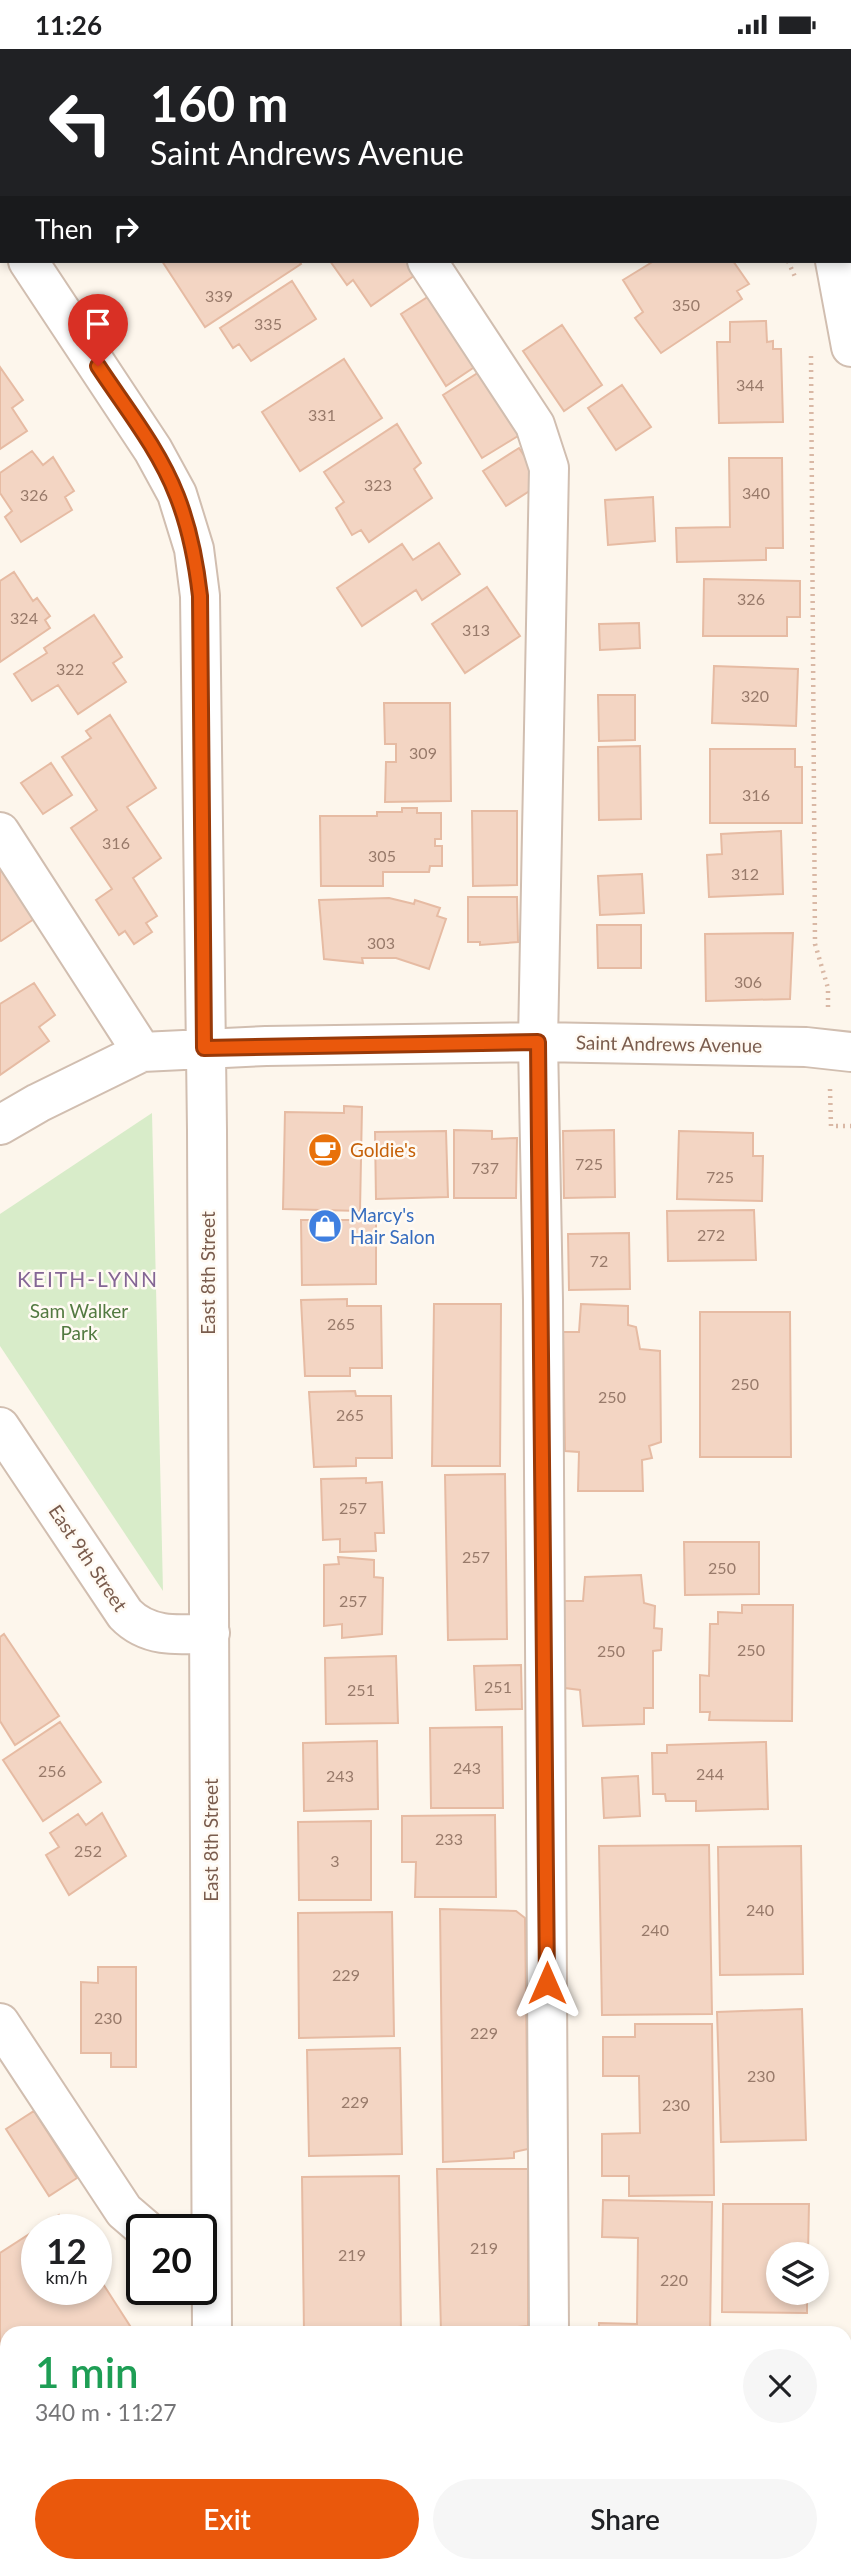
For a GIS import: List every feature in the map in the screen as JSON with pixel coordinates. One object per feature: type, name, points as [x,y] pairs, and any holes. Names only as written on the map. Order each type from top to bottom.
[{"type":"street","name":"East 8th Street","points":[[29,263],[153,450],[177,494],[194,549],[200,596],[210,1633],[207,2214]]},
{"type":"street","points":[[428,263],[535,425],[549,468],[538,1042],[543,1314],[549,2326]]},
{"type":"street","points":[[835,263],[851,347]]},
{"type":"street","points":[[0,832],[142,1052]]},
{"type":"street","name":"Saint Andrews Avenue","points":[[0,1125],[38,1103],[142,1052],[204,1048],[538,1042],[806,1047],[840,1065]]},
{"type":"street","name":"East 9th Street","points":[[0,1427],[136,1625],[151,1632],[174,1635],[210,1633]]},
{"type":"street","points":[[0,2023],[128,2214]]},
{"type":"street","name":"East 8th Street","points":[[210,2305],[212,2326]]},
{"type":"path","points":[[789,263],[798,283]]},
{"type":"path","points":[[811,347],[816,944],[828,988],[828,1014]]},
{"type":"path","points":[[840,1065],[831,1126],[851,1126]]},
{"type":"green space","name":"Sam Walker Park","points":[[152,1113],[163,1591],[0,1346],[0,1214]]},
{"type":"building","points":[[163,263],[301,264],[205,327]]},
{"type":"building","points":[[331,263],[421,263],[425,268],[371,306],[353,280],[347,285]]},
{"type":"building","points":[[651,263],[734,263],[749,284],[737,291],[742,299],[661,353],[635,318],[643,312],[623,280]]},
{"type":"building","points":[[292,281],[316,319],[251,361],[239,344],[233,348],[220,328]]},
{"type":"building","points":[[434,293],[479,364],[446,386],[401,314]]},
{"type":"building","points":[[766,321],[767,342],[773,341],[773,349],[781,349],[783,422],[719,423],[717,342],[730,342],[730,322]]},
{"type":"building","points":[[562,325],[602,385],[564,411],[523,351]]},
{"type":"building","points":[[344,359],[382,418],[300,471],[262,412]]},
{"type":"building","points":[[0,367],[23,400],[12,408],[27,431],[0,449]]},
{"type":"building","points":[[484,369],[523,433],[482,458],[443,395]]},
{"type":"building","points":[[622,385],[651,427],[616,450],[588,408]]},
{"type":"building","points":[[397,424],[421,463],[414,469],[432,498],[369,542],[361,530],[352,535],[336,508],[344,502],[324,472]]},
{"type":"building","points":[[519,448],[542,483],[506,506],[483,471]]},
{"type":"building","points":[[32,451],[43,465],[53,457],[74,491],[65,497],[72,510],[21,542],[5,517],[12,511],[0,493],[0,473]]},
{"type":"building","points":[[729,458],[782,458],[783,548],[766,548],[766,560],[677,562],[676,528],[730,527]]},
{"type":"building","points":[[653,497],[655,541],[608,545],[605,500]]},
{"type":"building","points":[[439,543],[460,574],[422,600],[416,590],[362,626],[337,588],[402,544],[413,560]]},
{"type":"building","points":[[14,572],[33,601],[37,598],[50,616],[45,620],[50,628],[0,662],[0,581]]},
{"type":"building","points":[[704,579],[800,581],[800,617],[787,617],[787,636],[703,636]]},
{"type":"building","points":[[487,587],[520,636],[465,673],[432,624]]},
{"type":"building","points":[[94,615],[122,657],[113,663],[126,682],[78,714],[58,685],[32,701],[14,674],[47,653],[44,648]]},
{"type":"building","points":[[639,623],[640,648],[600,650],[599,624]]},
{"type":"building","points":[[714,666],[798,669],[796,726],[712,723]]},
{"type":"building","points":[[598,695],[635,695],[635,740],[599,741]]},
{"type":"building","points":[[384,703],[450,703],[451,801],[385,802],[386,762],[396,762],[396,744],[385,744]]},
{"type":"building","points":[[110,715],[156,788],[127,807],[161,858],[133,878],[157,916],[146,923],[152,932],[134,944],[125,931],[119,935],[96,900],[112,889],[71,828],[97,810],[62,757],[91,738],[86,731]]},
{"type":"building","points":[[640,746],[641,819],[599,820],[598,747]]},
{"type":"building","points":[[710,749],[795,749],[795,767],[802,767],[802,823],[710,823]]},
{"type":"building","points":[[51,763],[72,795],[43,814],[21,783]]},
{"type":"building","points":[[402,808],[417,808],[417,813],[441,813],[441,839],[435,839],[435,846],[442,846],[442,866],[430,866],[429,872],[383,872],[383,886],[321,886],[320,816],[377,816],[377,812],[402,812]]},
{"type":"building","points":[[472,811],[517,811],[517,885],[473,886]]},
{"type":"building","points":[[781,831],[783,894],[709,897],[707,855],[722,854],[721,834]]},
{"type":"building","points":[[0,859],[37,917],[1,941],[0,940]]},
{"type":"building","points":[[642,874],[644,913],[600,915],[598,876]]},
{"type":"building","points":[[468,897],[517,897],[518,942],[480,945],[480,942],[468,942]]},
{"type":"building","points":[[389,898],[414,904],[415,900],[440,908],[437,916],[446,919],[429,969],[396,958],[362,958],[363,963],[324,959],[319,900]]},
{"type":"building","points":[[597,925],[641,925],[641,968],[598,968]]},
{"type":"building","points":[[793,933],[790,999],[706,1001],[705,934]]},
{"type":"building","points":[[34,983],[55,1015],[39,1027],[49,1041],[0,1075],[0,1004]]},
{"type":"building","points":[[344,1106],[362,1107],[360,1211],[283,1209],[285,1112],[344,1113]]},
{"type":"building","points":[[454,1130],[492,1131],[492,1139],[517,1138],[516,1198],[454,1198]]},
{"type":"building","points":[[614,1130],[615,1197],[564,1198],[563,1131]]},
{"type":"building","points":[[446,1131],[448,1197],[376,1199],[375,1132]]},
{"type":"building","points":[[679,1131],[753,1133],[753,1156],[763,1156],[762,1201],[677,1199]]},
{"type":"building","points":[[754,1210],[756,1260],[668,1261],[667,1211]]},
{"type":"building","points":[[301,1220],[376,1220],[376,1284],[302,1285]]},
{"type":"building","points":[[629,1233],[630,1289],[569,1290],[568,1234]]},
{"type":"building","points":[[347,1299],[347,1306],[381,1306],[382,1368],[350,1368],[350,1376],[305,1376],[301,1300]]},
{"type":"building","points":[[434,1304],[501,1304],[500,1466],[432,1466]]},
{"type":"building","points":[[581,1304],[628,1306],[628,1325],[636,1327],[640,1349],[660,1351],[661,1442],[649,1446],[652,1458],[642,1460],[643,1491],[578,1491],[579,1452],[565,1451],[563,1332],[579,1332]]},
{"type":"building","points":[[700,1312],[790,1312],[791,1457],[700,1457]]},
{"type":"building","points":[[355,1391],[356,1396],[391,1396],[392,1458],[356,1458],[356,1466],[314,1467],[309,1392]]},
{"type":"building","points":[[505,1474],[507,1639],[448,1640],[445,1475]]},
{"type":"building","points":[[366,1478],[366,1483],[382,1482],[384,1533],[375,1533],[376,1551],[340,1552],[340,1539],[323,1540],[321,1479]]},
{"type":"building","points":[[684,1542],[759,1542],[759,1594],[685,1595]]},
{"type":"building","points":[[338,1557],[374,1560],[374,1577],[383,1578],[382,1634],[342,1638],[342,1624],[324,1626],[324,1565],[339,1564]]},
{"type":"building","points":[[641,1575],[644,1603],[655,1606],[654,1628],[662,1629],[661,1650],[653,1651],[653,1708],[644,1708],[644,1724],[583,1726],[580,1690],[565,1688],[564,1601],[583,1601],[585,1577]]},
{"type":"building","points":[[742,1605],[793,1605],[792,1721],[709,1720],[710,1712],[700,1712],[700,1675],[709,1676],[710,1624],[718,1624],[718,1612],[742,1613]]},
{"type":"building","points":[[4,1634],[59,1716],[15,1745],[0,1721],[0,1637]]},
{"type":"building","points":[[396,1656],[398,1723],[326,1724],[325,1658]]},
{"type":"building","points":[[521,1665],[522,1709],[476,1710],[474,1666]]},
{"type":"building","points":[[60,1722],[101,1782],[43,1821],[3,1760]]},
{"type":"building","points":[[502,1727],[503,1808],[431,1808],[430,1728]]},
{"type":"building","points":[[377,1741],[378,1809],[304,1811],[303,1743]]},
{"type":"building","points":[[766,1742],[768,1809],[696,1811],[696,1801],[666,1801],[665,1794],[653,1794],[652,1753],[667,1753],[667,1745]]},
{"type":"building","points":[[638,1776],[640,1816],[604,1818],[602,1778]]},
{"type":"building","points":[[102,1813],[126,1856],[69,1895],[46,1855],[59,1847],[50,1833],[78,1814],[86,1825]]},
{"type":"building","points":[[495,1815],[496,1897],[415,1897],[416,1862],[402,1862],[402,1816]]},
{"type":"building","points":[[371,1821],[371,1900],[299,1900],[298,1822]]},
{"type":"building","points":[[709,1845],[712,2014],[602,2015],[599,1846]]},
{"type":"building","points":[[801,1846],[803,1974],[720,1975],[718,1847]]},
{"type":"building","points":[[440,1909],[516,1911],[525,1918],[528,2149],[514,2152],[514,2158],[443,2162]]},
{"type":"building","points":[[392,1912],[394,2036],[299,2038],[298,1913]]},
{"type":"building","points":[[98,1967],[136,1967],[136,2067],[111,2067],[111,2053],[81,2053],[81,1982],[98,1983]]},
{"type":"building","points":[[802,2009],[806,2140],[721,2142],[717,2012]]},
{"type":"building","points":[[635,2024],[712,2024],[714,2195],[629,2196],[629,2176],[602,2176],[602,2134],[640,2133],[639,2076],[603,2076],[603,2037],[635,2037]]},
{"type":"building","points":[[400,2048],[402,2154],[309,2156],[307,2050]]},
{"type":"building","points":[[34,2111],[77,2178],[49,2196],[6,2129]]},
{"type":"building","points":[[437,2169],[528,2169],[528,2326],[441,2326]]},
{"type":"building","points":[[399,2176],[401,2326],[304,2326],[302,2177]]},
{"type":"building","points":[[603,2200],[712,2202],[710,2326],[599,2326],[599,2323],[637,2324],[638,2238],[602,2237]]},
{"type":"building","points":[[723,2204],[809,2204],[808,2242],[766,2242],[766,2305],[807,2305],[807,2313],[722,2312]]},
{"type":"building","points":[[21,2239],[21,2305],[112,2305],[112,2298],[130,2326],[0,2326],[0,2253]]},
{"type":"place","name":"Goldie's","points":[[325,1150]]},
{"type":"place","name":"Marcy's Hair Salon","points":[[325,1226]]},
{"type":"district","name":"KEITH-LYNN","points":[[88,1280]]},
{"type":"route","points":[[98,366],[153,450],[177,494],[194,549],[200,596],[204,1048],[538,1042],[547,1983]]}]
